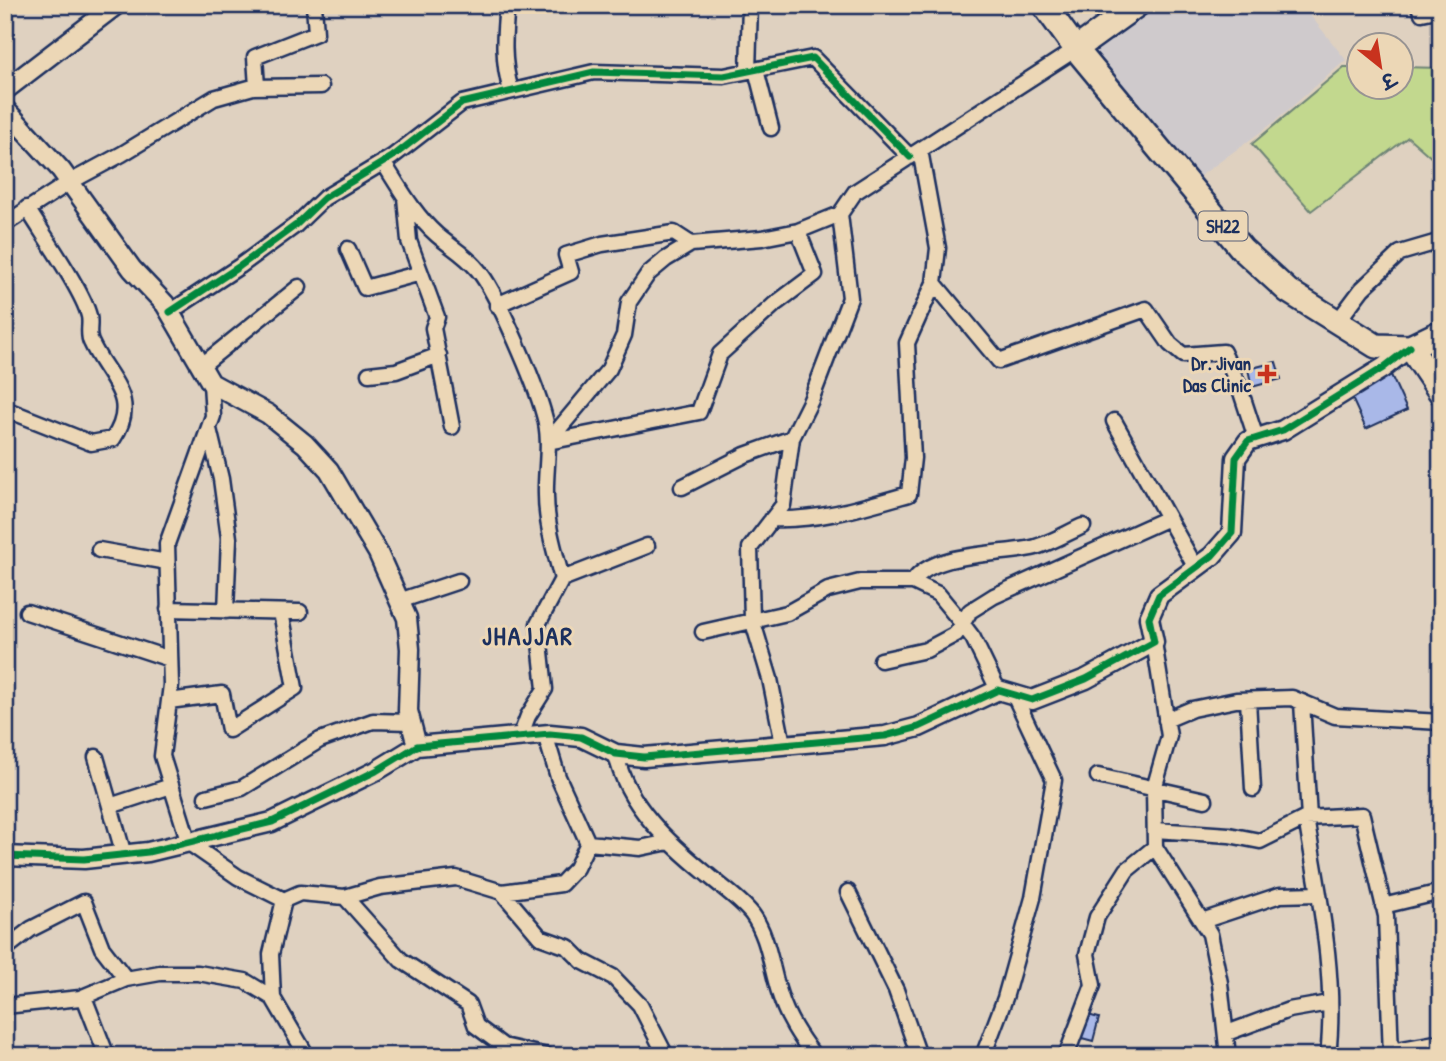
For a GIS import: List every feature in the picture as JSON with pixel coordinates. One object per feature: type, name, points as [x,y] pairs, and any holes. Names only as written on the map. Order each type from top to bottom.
[{"type":"main road","points":[[1044,5],[1076,49],[1137,5]]},
{"type":"main road","name":"SH22","points":[[1076,49],[1242,249],[1288,291],[1376,346],[1410,347]]},
{"type":"main road","points":[[1441,332],[1410,347],[1441,393]]},
{"type":"street","points":[[5,90],[116,5]]},
{"type":"street","points":[[257,87],[255,57],[316,33],[314,5]]},
{"type":"street","points":[[508,5],[504,41],[506,74],[511,90]]},
{"type":"street","points":[[750,5],[752,70],[771,128]]},
{"type":"street","points":[[1418,5],[1422,13],[1441,9]]},
{"type":"street","points":[[548,442],[609,369],[624,335],[629,302],[648,275],[691,244],[762,238],[798,231],[840,214],[855,192],[1076,49]]},
{"type":"street","points":[[170,312],[262,250],[296,225],[324,198],[383,162],[462,103],[594,72],[724,76],[813,58],[915,153],[938,248],[934,283],[907,343],[913,458],[909,494],[845,512],[797,520],[772,519]]},
{"type":"street","points":[[5,224],[27,208],[214,97],[257,87],[321,86]]},
{"type":"street","points":[[5,109],[27,130],[70,182],[132,269],[170,312],[211,383],[214,416],[167,544],[170,659],[169,701],[162,756],[189,843],[238,877],[284,900]]},
{"type":"street","points":[[383,162],[405,197],[436,234],[465,255],[481,273],[497,305],[545,417],[548,442],[545,497],[551,538],[562,579]]},
{"type":"street","points":[[405,197],[409,242],[437,317],[433,328],[452,427]]},
{"type":"street","points":[[5,409],[91,443],[113,439],[122,425],[124,414],[125,404],[117,384],[89,340],[89,316],[27,208]]},
{"type":"street","points":[[783,744],[770,680],[752,619],[750,548],[783,505],[792,438],[811,400],[850,298],[840,214]]},
{"type":"street","points":[[548,442],[699,412],[720,354],[775,304],[815,275],[798,231]]},
{"type":"street","points":[[497,305],[570,272],[566,256],[594,246],[674,233],[691,244]]},
{"type":"street","points":[[1338,321],[1362,289],[1400,253],[1441,241]]},
{"type":"street","points":[[348,249],[365,288],[421,273]]},
{"type":"street","points":[[934,283],[999,361],[1146,309],[1170,344],[1183,355],[1223,352],[1239,386],[1256,438]]},
{"type":"street","points":[[201,366],[299,287]]},
{"type":"street","points":[[1228,1056],[1227,1033],[1210,934],[1155,846],[1154,789],[1169,736],[1149,618],[1159,596],[1212,556],[1232,533],[1236,458],[1248,441],[1283,430],[1382,368],[1410,347]]},
{"type":"street","points":[[369,374],[396,371],[439,355]]},
{"type":"street","points":[[211,383],[268,414],[305,443],[329,470],[377,553],[407,618],[411,722],[417,746]]},
{"type":"street","points":[[1114,421],[1196,568]]},
{"type":"street","points":[[209,429],[221,480],[229,538],[226,611]]},
{"type":"street","points":[[682,487],[745,455],[792,438]]},
{"type":"street","points":[[881,660],[926,650],[956,634],[961,622],[971,611],[994,596],[1168,518]]},
{"type":"street","points":[[913,582],[919,573],[934,566],[965,557],[1035,547],[1083,526]]},
{"type":"street","points":[[520,737],[528,716],[545,689],[538,624],[562,579],[647,546]]},
{"type":"street","points":[[99,550],[167,562]]},
{"type":"street","points":[[399,601],[459,581]]},
{"type":"street","points":[[702,632],[787,612],[828,590],[860,582],[913,582],[938,594],[973,638],[1054,780],[1033,898],[1005,998],[982,1056]]},
{"type":"street","points":[[168,609],[300,612]]},
{"type":"street","points":[[27,612],[170,659]]},
{"type":"street","points":[[169,701],[222,694],[229,730],[295,688],[281,612]]},
{"type":"street","points":[[5,856],[84,859],[124,855],[189,843],[272,822],[376,771],[417,746],[545,734],[581,737],[616,754],[644,757],[885,736],[919,727],[1006,692],[1032,701],[1086,679],[1154,642]]},
{"type":"street","points":[[1166,720],[1192,709],[1248,699],[1292,698],[1335,716],[1441,722]]},
{"type":"street","points":[[1248,699],[1253,789]]},
{"type":"street","points":[[1302,702],[1307,818],[1319,894],[1329,1003],[1328,1056]]},
{"type":"street","points":[[206,797],[242,788],[320,740],[373,721],[411,722]]},
{"type":"street","points":[[545,734],[558,777],[588,843]]},
{"type":"street","points":[[616,754],[619,770],[635,797],[669,842],[744,904],[754,917],[763,934],[780,997],[796,1031],[814,1056]]},
{"type":"street","points":[[96,757],[124,855]]},
{"type":"street","points":[[1098,776],[1205,800]]},
{"type":"street","points":[[110,806],[171,786]]},
{"type":"street","points":[[1155,830],[1229,835],[1260,841],[1307,818],[1362,815],[1383,905],[1391,1053],[1441,1042]]},
{"type":"street","points":[[588,843],[640,848],[669,842]]},
{"type":"street","points":[[284,900],[300,893],[345,897],[380,887],[456,878],[502,892],[561,884],[576,868],[588,843]]},
{"type":"street","points":[[1066,1056],[1093,985],[1087,954],[1097,917],[1127,870],[1155,846]]},
{"type":"street","points":[[1383,905],[1425,898],[1441,891]]},
{"type":"street","points":[[502,892],[540,937],[568,947],[582,961],[622,986],[640,1005],[666,1056]]},
{"type":"street","points":[[848,892],[896,990],[919,1056]]},
{"type":"street","points":[[1202,921],[1280,895],[1319,894]]},
{"type":"street","points":[[345,897],[401,960],[468,1004],[475,1026],[507,1052],[547,1056]]},
{"type":"street","points":[[284,900],[271,954],[273,998],[307,1056]]},
{"type":"street","points":[[5,949],[32,929],[84,902],[102,948],[126,979]]},
{"type":"street","points":[[5,1006],[84,997],[126,979],[160,973],[198,974],[245,981],[273,998]]},
{"type":"street","points":[[84,997],[107,1056]]},
{"type":"street","points":[[1227,1033],[1289,1010],[1329,1003]]},
{"type":"street","points":[[654,1056],[660,1056]]},
{"type":"shaded area","points":[[1151,5],[1302,5],[1344,58],[1344,62],[1273,123],[1196,179],[1090,52]]},
{"type":"green space","points":[[1344,67],[1344,102],[1414,102],[1414,67],[1441,68],[1441,166],[1408,137],[1311,211],[1252,144]]},
{"type":"building","points":[[1062,5],[1087,5],[1068,16]]},
{"type":"building","points":[[1276,362],[1281,379],[1252,387],[1248,369]]},
{"type":"building","points":[[1391,375],[1407,410],[1366,429],[1350,394]]},
{"type":"building","points":[[1084,1014],[1099,1018],[1093,1041],[1078,1037]]},
{"type":"cycle path","points":[[170,312],[240,266],[296,225],[324,198],[392,157],[462,103],[594,72],[724,76],[813,58],[910,157]]},
{"type":"cycle path","points":[[5,856],[84,859],[148,852],[272,822],[376,771],[417,746],[550,734],[581,737],[616,754],[644,757],[885,736],[919,727],[998,690],[1032,700],[1086,679],[1154,642],[1149,618],[1159,595],[1212,556],[1232,533],[1236,458],[1248,441],[1283,430],[1383,368],[1410,347]]},
{"type":"place","name":"Dr. Jivan Das Clinic","points":[[1267,374]]},
{"type":"district","name":"JHAJJAR","points":[[528,635]]}]
